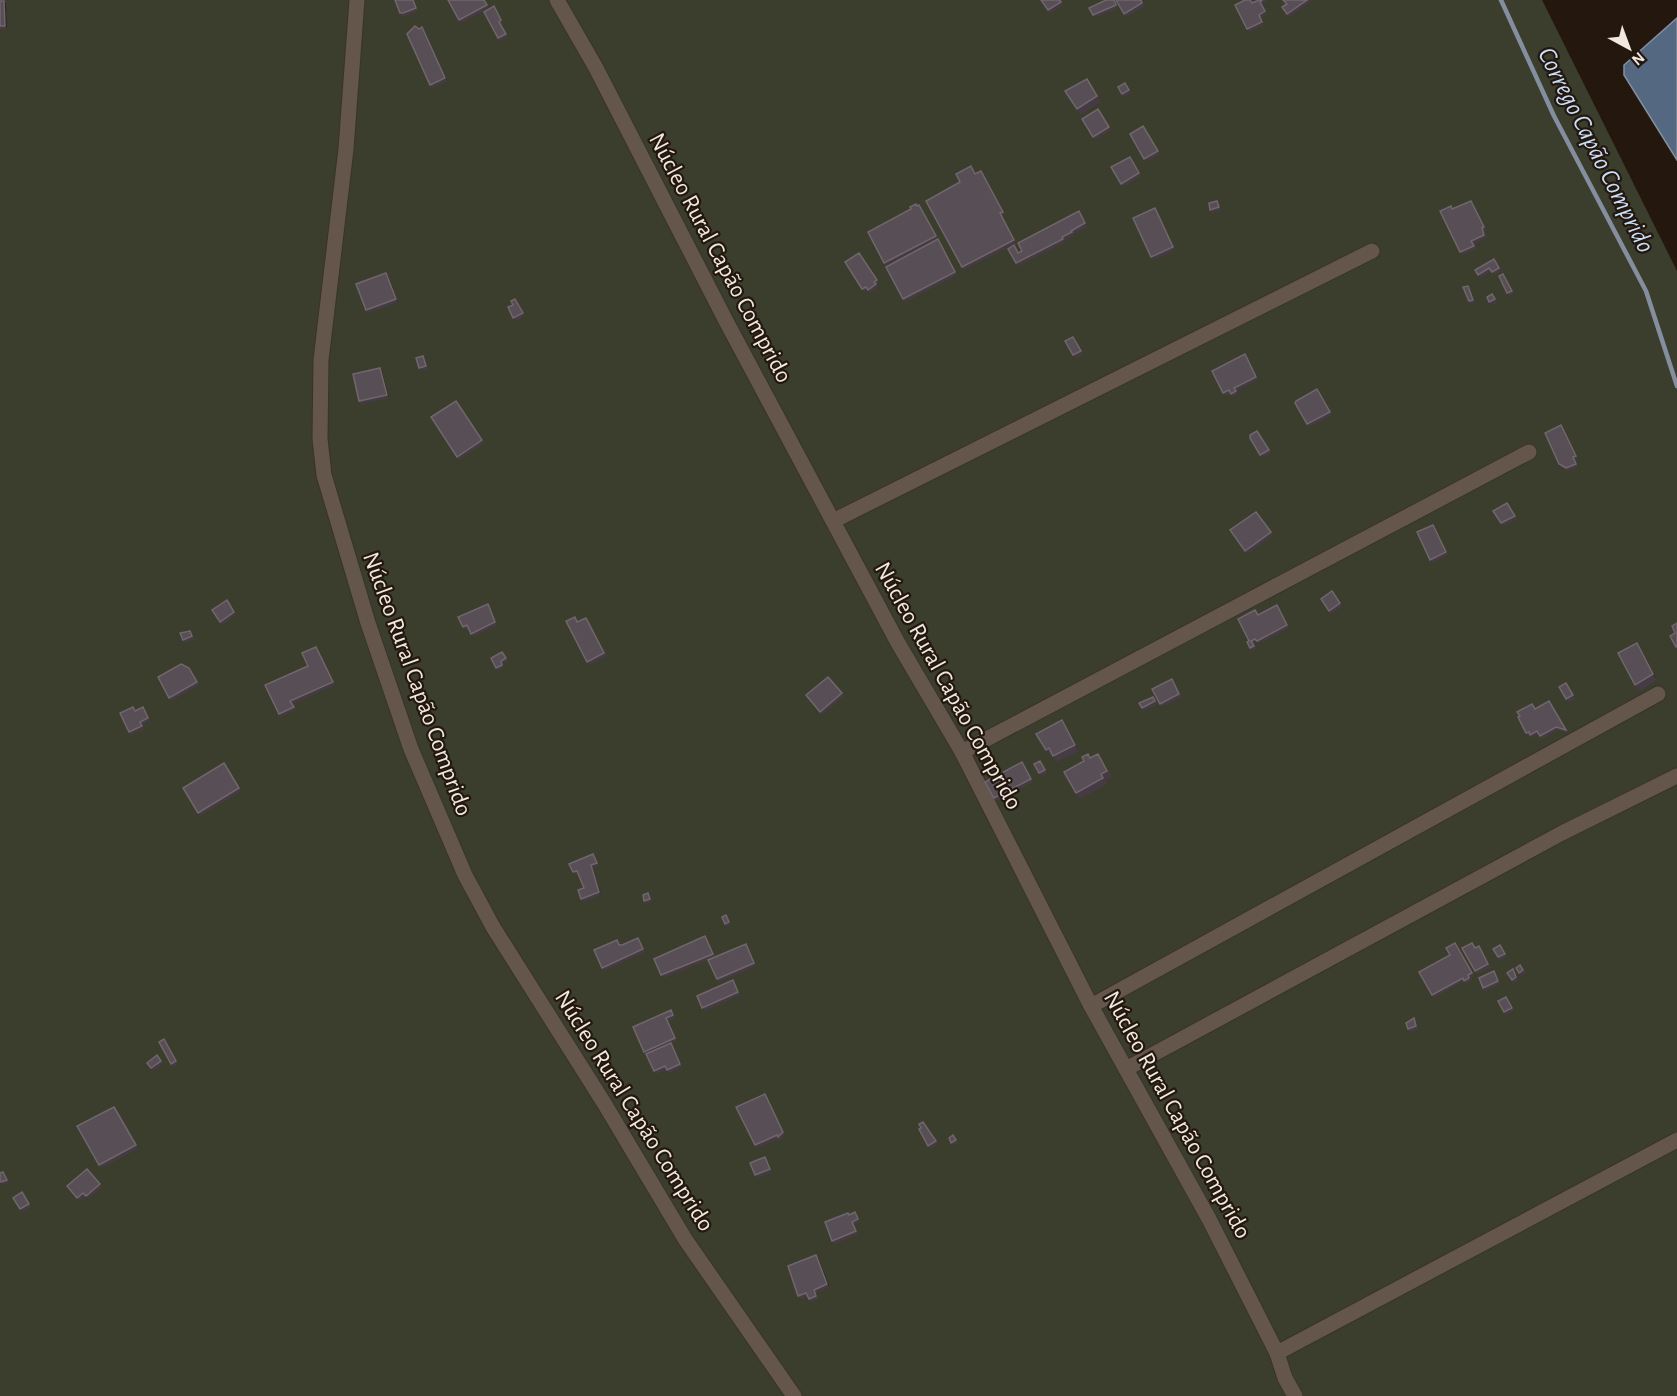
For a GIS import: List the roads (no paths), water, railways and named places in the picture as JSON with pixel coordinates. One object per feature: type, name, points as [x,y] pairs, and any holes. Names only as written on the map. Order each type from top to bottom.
[{"type":"street","name":"Núcleo Rural Capão Comprido","points":[[357,0],[346,149],[321,360],[320,439],[324,475],[355,581],[411,749],[448,837],[482,906],[685,1239],[794,1396]]},
{"type":"street","name":"Núcleo Rural Capão Comprido","points":[[557,0],[596,68],[726,321],[898,643],[962,752],[1091,1006],[1209,1219],[1277,1353],[1285,1378],[1295,1396]]},
{"type":"street","points":[[833,521],[1372,251]]},
{"type":"street","points":[[962,752],[1529,452]]},
{"type":"street","points":[[1091,1006],[1658,694]]},
{"type":"street","points":[[1126,1069],[1562,833],[1677,776]]},
{"type":"street","points":[[1277,1353],[1677,1140]]},
{"type":"water","points":[[1677,18],[1677,160],[1624,75],[1624,65]]},
{"type":"waterway","name":"Corrego Capão Comprido","points":[[1501,0],[1554,116],[1646,291],[1677,386]]}]
